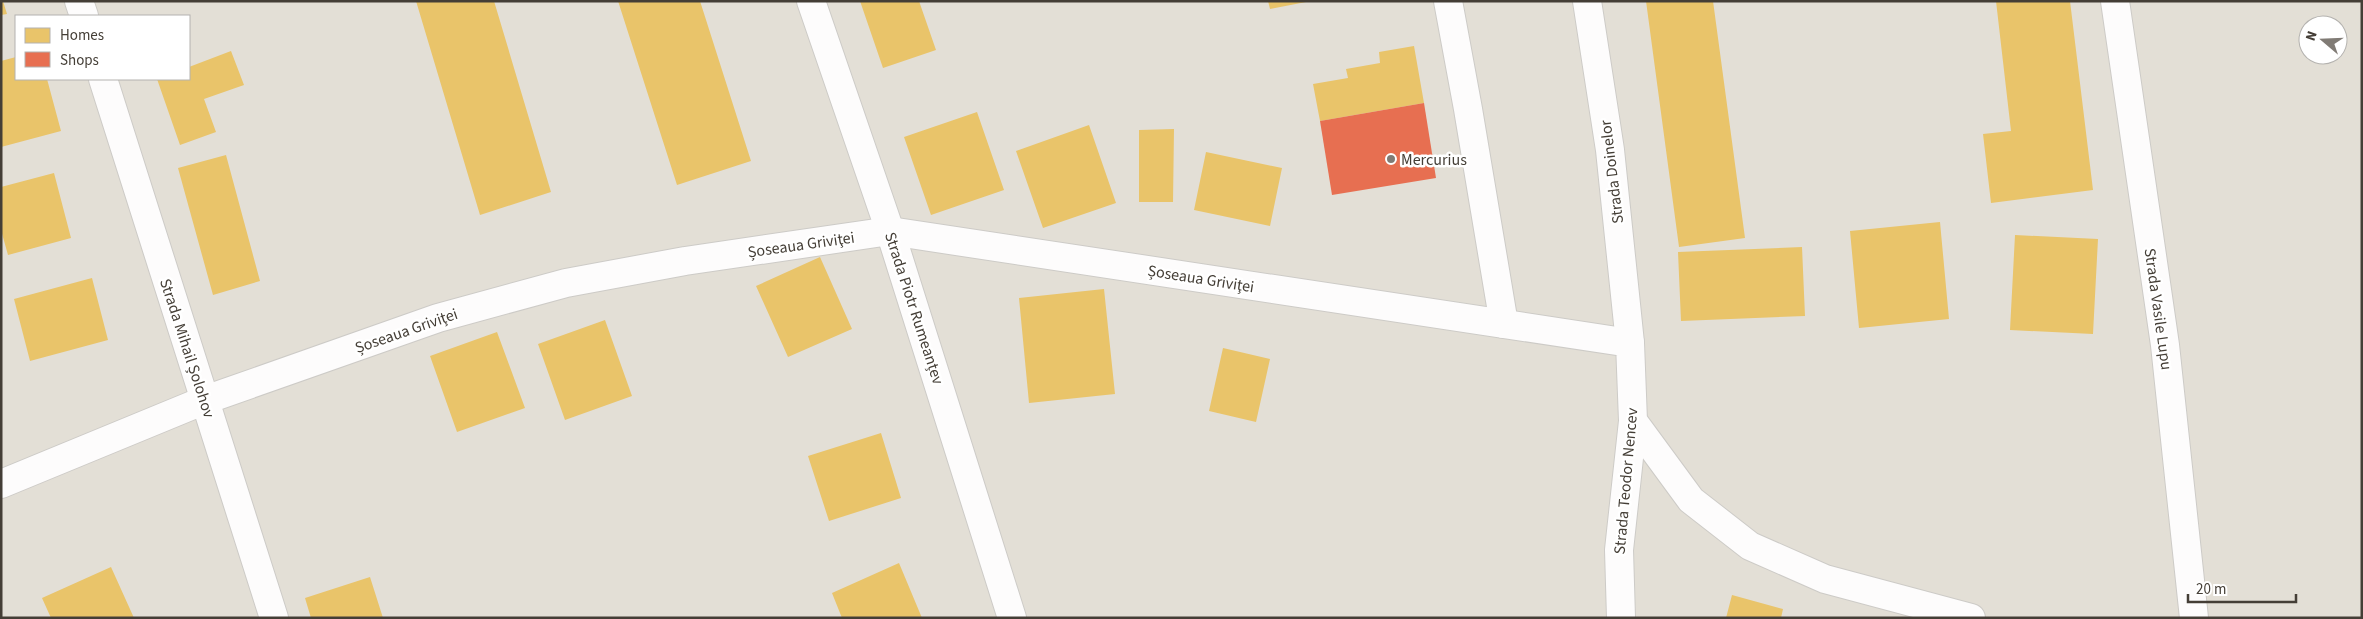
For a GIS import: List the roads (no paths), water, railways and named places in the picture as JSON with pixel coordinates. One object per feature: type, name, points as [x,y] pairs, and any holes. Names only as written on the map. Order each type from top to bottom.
[{"type":"street","points":[[79,1],[84,15]]},
{"type":"street","name":"Strada Piotr Rumeanțev","points":[[811,1],[890,231],[1012,618]]},
{"type":"street","points":[[1448,1],[1504,324]]},
{"type":"street","name":"Strada Doinelor","points":[[1586,1],[1610,150],[1630,343]]},
{"type":"street","name":"Strada Vasile Lupu","points":[[2115,1],[2165,345],[2194,618]]},
{"type":"street","name":"Strada Mihail Șolohov","points":[[103,80],[274,618]]},
{"type":"street","name":"Șoseaua Griviţei","points":[[1,484],[205,400],[438,318],[566,283],[685,261],[890,231],[1630,343]]},
{"type":"street","name":"Strada Teodor Nencev","points":[[1620,618],[1618,550],[1633,420],[1630,343]]},
{"type":"street","points":[[1633,420],[1691,500],[1750,546],[1825,579],[1972,618]]},
{"type":"place","name":"Mercurius","points":[[1391,159]]}]
